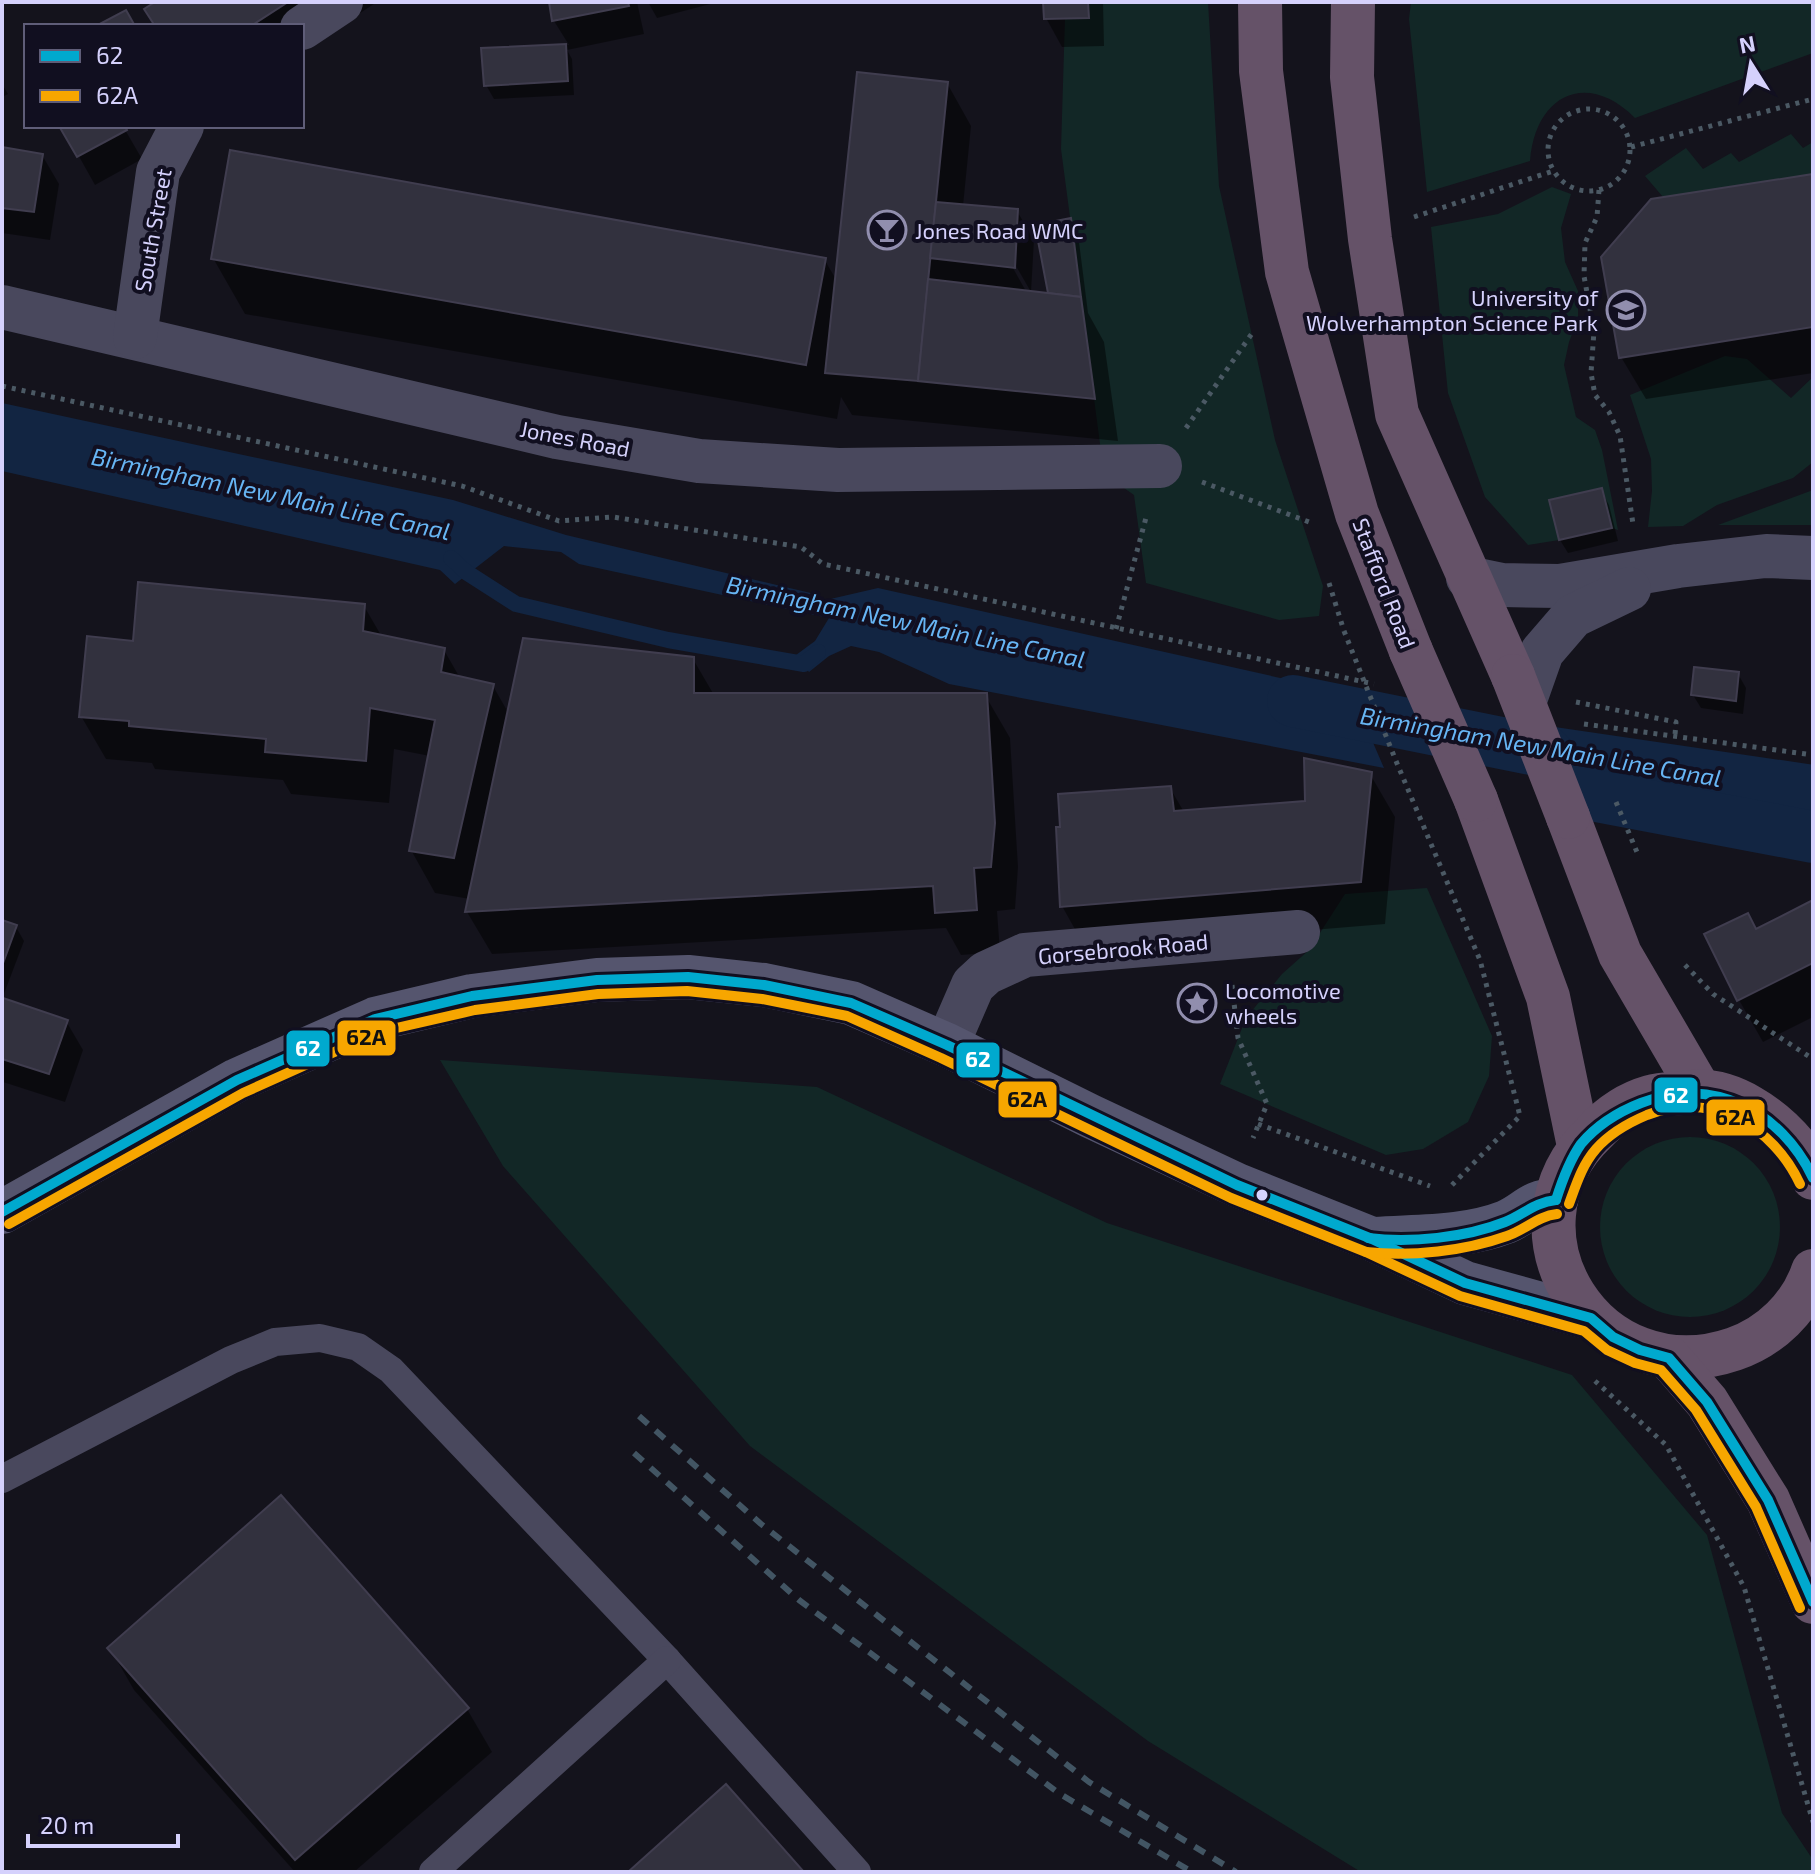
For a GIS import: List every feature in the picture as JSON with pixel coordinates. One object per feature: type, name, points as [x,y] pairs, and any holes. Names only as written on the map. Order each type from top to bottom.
[{"type":"highway","name":"Stafford Road","points":[[1260,2],[1261,71],[1287,272],[1357,514],[1411,651],[1476,800],[1548,997],[1579,1146]]},
{"type":"highway","points":[[1353,2],[1352,77],[1370,239],[1397,414],[1468,578],[1523,686],[1620,954],[1700,1091]]},
{"type":"highway","points":[[1808,1160],[1778,1126],[1753,1108],[1700,1091],[1651,1097],[1611,1115],[1579,1146],[1565,1172],[1556,1200],[1555,1242],[1567,1283],[1591,1318],[1613,1337],[1640,1350],[1669,1358],[1711,1357],[1751,1343],[1785,1318],[1812,1286]]},
{"type":"highway","points":[[1669,1358],[1707,1402],[1768,1500],[1813,1602]]},
{"type":"street","points":[[304,27],[341,2]]},
{"type":"street","name":"South Street","points":[[135,337],[158,172],[181,128]]},
{"type":"street","name":"Jones Road","points":[[2,307],[557,437],[699,461],[838,470],[1160,466]]},
{"type":"street","points":[[1468,578],[1502,585],[1560,586],[1658,569],[1766,556],[1813,558]]},
{"type":"street","points":[[1523,686],[1542,652],[1573,616],[1658,569]]},
{"type":"street","name":"Gorsebrook Road","points":[[947,1045],[973,985],[986,973],[1025,955],[1298,932]]},
{"type":"street","points":[[2,1212],[237,1080],[375,1019],[472,996],[597,980],[688,977],[764,985],[851,1003],[947,1045],[1237,1185],[1372,1239],[1465,1283],[1591,1318]]},
{"type":"street","points":[[1372,1239],[1455,1234],[1506,1222],[1539,1201],[1556,1200]]},
{"type":"lane","points":[[2,1479],[231,1360],[275,1342],[320,1338],[358,1347],[391,1370],[667,1660],[857,1872]]},
{"type":"lane","points":[[433,1872],[667,1660]]},
{"type":"path","points":[[1631,147],[1813,99]]},
{"type":"path","points":[[1594,108],[1619,120],[1627,132],[1631,147],[1623,174],[1613,184],[1599,190],[1574,189],[1562,182],[1548,160],[1550,134],[1557,122],[1567,113],[1579,109],[1594,108]]},
{"type":"path","points":[[1402,221],[1553,171]]},
{"type":"path","points":[[1599,190],[1597,217],[1585,243],[1584,276],[1594,331],[1591,373],[1595,395],[1609,412],[1620,436],[1628,474],[1658,569]]},
{"type":"path","points":[[1116,629],[1160,466],[1259,324],[1287,272]]},
{"type":"path","points":[[2,386],[462,486],[559,521],[613,517],[801,547],[823,564],[1376,684]]},
{"type":"path","points":[[1160,466],[1310,522],[1357,514]]},
{"type":"path","points":[[1344,631],[1480,960],[1520,1116],[1445,1192]]},
{"type":"path","points":[[1575,701],[1676,722],[1675,735]]},
{"type":"path","points":[[1569,721],[1812,754]]},
{"type":"path","points":[[1639,857],[1642,870]]},
{"type":"path","points":[[1681,961],[1713,994],[1813,1059]]},
{"type":"path","points":[[1238,1038],[1267,1104]]},
{"type":"path","points":[[1258,1124],[1445,1192]]},
{"type":"path","points":[[1445,1192],[1455,1234]]},
{"type":"path","points":[[1583,1371],[1666,1445],[1744,1587],[1813,1822]]},
{"type":"green space","points":[[1088,2],[1208,2],[1219,186],[1275,440],[1323,586],[1319,616],[1279,620],[1146,583],[1134,495],[1104,474],[1061,149],[1065,18],[1088,17]]},
{"type":"green space","points":[[1411,2],[1813,2],[1813,53],[1635,118],[1617,103],[1599,95],[1582,93],[1566,97],[1552,106],[1542,120],[1534,138],[1530,161],[1427,192],[1409,19]]},
{"type":"green space","points":[[1791,134],[1803,148],[1813,142],[1813,174],[1663,197],[1645,176],[1686,148],[1703,169],[1731,153],[1739,162]]},
{"type":"green space","points":[[1552,187],[1571,194],[1561,228],[1565,262],[1578,291],[1578,319],[1564,365],[1576,417],[1595,430],[1602,450],[1618,530],[1612,528],[1602,489],[1550,500],[1559,540],[1528,545],[1485,497],[1448,393],[1431,227],[1498,214]]},
{"type":"green space","points":[[1725,356],[1747,359],[1791,398],[1813,377],[1813,462],[1793,478],[1717,505],[1683,526],[1648,527],[1652,491],[1651,459],[1630,395]]},
{"type":"green space","points":[[1813,490],[1813,525],[1718,525]]},
{"type":"green space","points":[[1427,888],[1492,1036],[1489,1076],[1468,1122],[1423,1149],[1386,1155],[1220,1084],[1246,1018],[1282,974],[1309,950],[1345,894]]},
{"type":"green space","points":[[440,1060],[817,1087],[1107,1223],[1572,1375],[1707,1535],[1782,1813],[1813,1860],[1813,1872],[1361,1872],[1148,1741],[750,1446],[503,1166]]},
{"type":"green space","points":[[1690,1137],[1724,1144],[1754,1163],[1773,1193],[1780,1227],[1773,1261],[1754,1291],[1724,1310],[1690,1317],[1656,1310],[1626,1291],[1607,1261],[1600,1227],[1607,1193],[1626,1163],[1656,1144]]},
{"type":"water","points":[[2,403],[453,500],[566,535],[815,594],[817,599],[826,600],[878,588],[1352,694],[1384,768],[949,684],[879,652],[851,646],[829,656],[809,672],[796,655],[815,641],[829,618],[579,564],[561,552],[504,546],[455,584],[440,570],[2,471]]},
{"type":"water","points":[[1601,750],[1813,784],[1813,802],[1610,768]]},
{"type":"pier","points":[[1601,746],[1620,749],[1632,776],[1607,771],[1597,751]]},
{"type":"building","points":[[155,2],[288,2],[254,24],[154,24],[144,9]]},
{"type":"building","points":[[549,2],[628,2],[629,6],[552,21]]},
{"type":"building","points":[[1043,2],[1088,2],[1089,18],[1044,19]]},
{"type":"building","points":[[126,10],[134,24],[100,24]]},
{"type":"building","points":[[566,44],[568,81],[484,86],[481,48]]},
{"type":"building","name":"Jones Road WMC","points":[[857,72],[948,82],[918,381],[825,373]]},
{"type":"building","points":[[60,128],[126,128],[127,130],[77,157]]},
{"type":"building","points":[[2,147],[43,154],[34,212],[2,208]]},
{"type":"building","points":[[230,150],[826,258],[806,365],[211,259]]},
{"type":"building","points":[[1813,174],[1813,327],[1619,358],[1601,257],[1651,199]]},
{"type":"building","points":[[936,202],[1018,209],[1015,268],[930,258]]},
{"type":"building","points":[[1071,218],[1081,297],[1048,293],[1035,225]]},
{"type":"building","points":[[928,279],[1081,297],[1095,399],[918,381]]},
{"type":"building","points":[[1602,488],[1612,528],[1559,540],[1549,500]]},
{"type":"building","points":[[138,582],[365,604],[363,631],[445,648],[441,672],[494,684],[454,858],[409,851],[435,720],[370,708],[366,761],[265,752],[266,739],[129,726],[129,721],[79,717],[87,636],[133,641]]},
{"type":"building","points":[[523,638],[694,657],[694,693],[987,693],[995,823],[991,867],[974,868],[977,910],[935,913],[933,886],[465,912]]},
{"type":"building","points":[[1694,667],[1739,672],[1736,701],[1691,695]]},
{"type":"building","points":[[1304,758],[1372,772],[1361,882],[1060,907],[1056,827],[1060,827],[1058,794],[1171,786],[1174,811],[1305,801]]},
{"type":"building","points":[[1813,900],[1813,963],[1737,1001],[1704,934],[1748,913],[1756,929]]},
{"type":"building","points":[[2,920],[17,925],[2,966]]},
{"type":"building","points":[[3,998],[68,1020],[49,1074],[2,1059]]},
{"type":"building","points":[[281,1495],[469,1708],[295,1860],[107,1648]]},
{"type":"building","points":[[726,1784],[804,1872],[628,1872]]},
{"type":"waterway","points":[[451,558],[466,572],[516,604],[668,640],[804,664],[818,652]]},
{"type":"waterway","name":"Birmingham New Main Line Canal","points":[[1293,701],[1546,752],[1813,791]]},
{"type":"waterway","points":[[1546,752],[1586,794],[1813,837]]},
{"type":"railway","points":[[639,1416],[761,1524],[1089,1782],[1236,1872]]},
{"type":"railway","points":[[634,1453],[799,1600],[1060,1794],[1192,1872]]},
{"type":"transit line","name":"62","points":[[2,1212],[237,1080],[375,1019],[472,996],[597,980],[688,977],[764,985],[851,1003],[947,1045],[1237,1185],[1372,1239],[1465,1283],[1591,1318],[1613,1337],[1640,1350],[1669,1358],[1707,1402],[1768,1500],[1813,1602]]},
{"type":"transit line","name":"62A","points":[[9,1224],[243,1093],[379,1032],[475,1010],[598,994],[687,991],[762,999],[847,1016],[1231,1198],[1366,1252],[1460,1296],[1584,1331],[1607,1350],[1635,1363],[1661,1370],[1696,1410],[1756,1507],[1800,1608]]},
{"type":"transit line","name":"62","points":[[1556,1200],[1573,1157],[1594,1131],[1624,1111],[1668,1095],[1694,1093],[1719,1097],[1764,1117],[1783,1134],[1813,1178]]},
{"type":"transit line","name":"62A","points":[[1569,1204],[1583,1168],[1601,1143],[1633,1121],[1671,1108],[1694,1107],[1737,1118],[1774,1145],[1800,1184]]},
{"type":"transit line","name":"62","points":[[1368,1238],[1402,1240],[1473,1232],[1556,1200]]},
{"type":"transit line","name":"62A","points":[[1366,1252],[1419,1253],[1474,1246],[1507,1236],[1544,1217],[1557,1214]]},
{"type":"place","name":"Jones Road WMC","points":[[887,230]]},
{"type":"place","name":"University of Wolverhampton Science Park","points":[[1626,310]]},
{"type":"place","name":"Locomotive wheels","points":[[1197,1003]]}]
